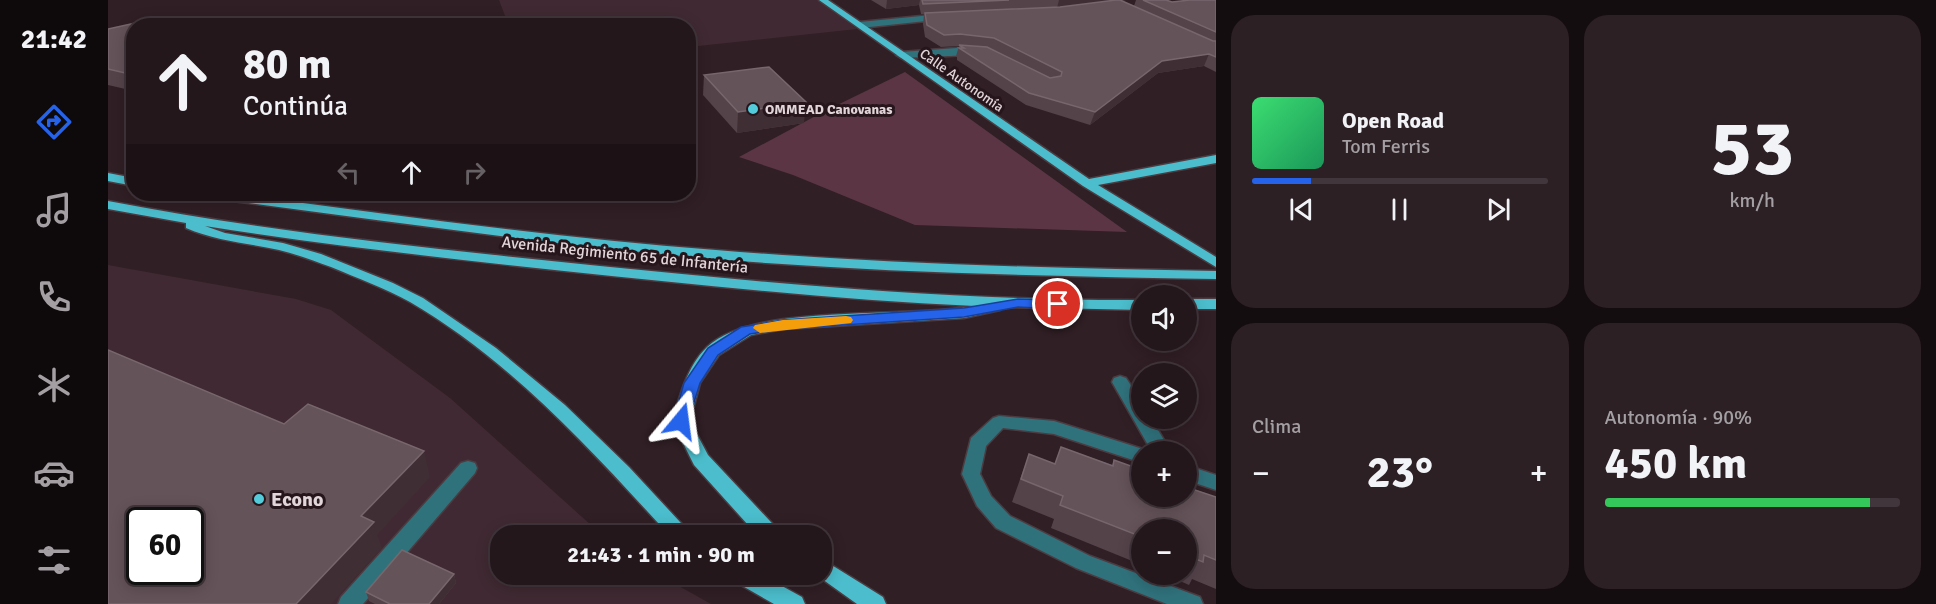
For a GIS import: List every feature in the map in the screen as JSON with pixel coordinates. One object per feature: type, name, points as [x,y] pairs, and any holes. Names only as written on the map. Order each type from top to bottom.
[{"type":"main road","name":"Calle Autonomía","points":[[823,0],[1087,183],[1216,263]]},
{"type":"main road","points":[[1087,183],[1216,159]]},
{"type":"main road","points":[[108,177],[126,180]]},
{"type":"main road","name":"Avenida Regimiento 65 de Infantería","points":[[261,201],[449,227],[644,248],[873,266],[1216,275]]},
{"type":"main road","name":"Avenida Regimiento 65 de Infantería","points":[[108,205],[180,220],[597,271],[789,288],[1018,303],[1131,305]]},
{"type":"main road","points":[[180,220],[210,234],[283,248],[332,263],[417,300],[480,343],[542,395],[673,525]]},
{"type":"main road","points":[[760,525],[701,460],[681,421],[692,383],[713,351],[746,331],[783,324],[964,312],[1018,303]]},
{"type":"main road","points":[[1197,304],[1216,304]]},
{"type":"main road","points":[[832,575],[875,604]]},
{"type":"main road","points":[[760,585],[794,604]]},
{"type":"street","points":[[860,25],[954,16]]},
{"type":"street","points":[[902,55],[957,51],[987,54]]},
{"type":"street","points":[[1120,382],[1131,400]]},
{"type":"street","points":[[1131,452],[1061,427],[1026,421],[999,422],[977,443],[971,474],[984,501],[1003,522],[1083,562],[1192,604]]},
{"type":"street","points":[[349,604],[468,468]]},
{"type":"street","points":[[1197,476],[1216,483]]},
{"type":"shaded area","points":[[499,0],[818,0],[857,29],[696,46],[696,18],[506,18]]},
{"type":"shaded area","points":[[905,72],[1127,232],[915,225],[793,175],[739,157],[823,112],[818,110],[824,107],[829,109]]},
{"type":"shaded area","points":[[108,265],[296,299],[331,310],[450,398],[591,525],[490,525],[490,585],[677,585],[711,604],[108,604]]},
{"type":"building","points":[[922,0],[1009,0],[923,4]]},
{"type":"building","points":[[1116,0],[1216,41],[1216,57],[1209,54],[1162,61],[1095,112],[1029,93],[959,48],[964,48],[959,45],[987,47],[1050,78],[1061,76],[1062,72],[994,38],[960,34],[944,35],[927,25],[925,13],[1060,7]]},
{"type":"building","points":[[1143,0],[1172,2],[1216,0],[1216,32]]},
{"type":"building","points":[[126,25],[126,73],[108,69],[108,29]]},
{"type":"building","points":[[769,67],[806,102],[738,112],[704,75]]},
{"type":"building","name":"Econo","points":[[108,350],[284,424],[308,404],[424,451],[361,516],[374,522],[296,604],[108,604]]},
{"type":"building","points":[[1061,447],[1113,466],[1114,460],[1131,466],[1131,507],[1197,507],[1197,491],[1216,497],[1216,560],[1204,555],[1203,562],[1197,560],[1197,519],[1131,519],[1131,533],[1060,505],[1063,496],[1021,479],[1029,454],[1055,464]]},
{"type":"building","points":[[402,550],[454,574],[429,604],[390,604],[366,592]]},
{"type":"slow traffic","points":[[760,328],[783,324],[846,320]]},
{"type":"place","name":"OMMEAD Canovanas","points":[[753,109]]},
{"type":"place","name":"Econo","points":[[259,499]]},
{"type":"route","points":[[681,421],[692,383],[713,351],[746,331],[783,324],[964,312],[1018,303],[1058,304]]}]
